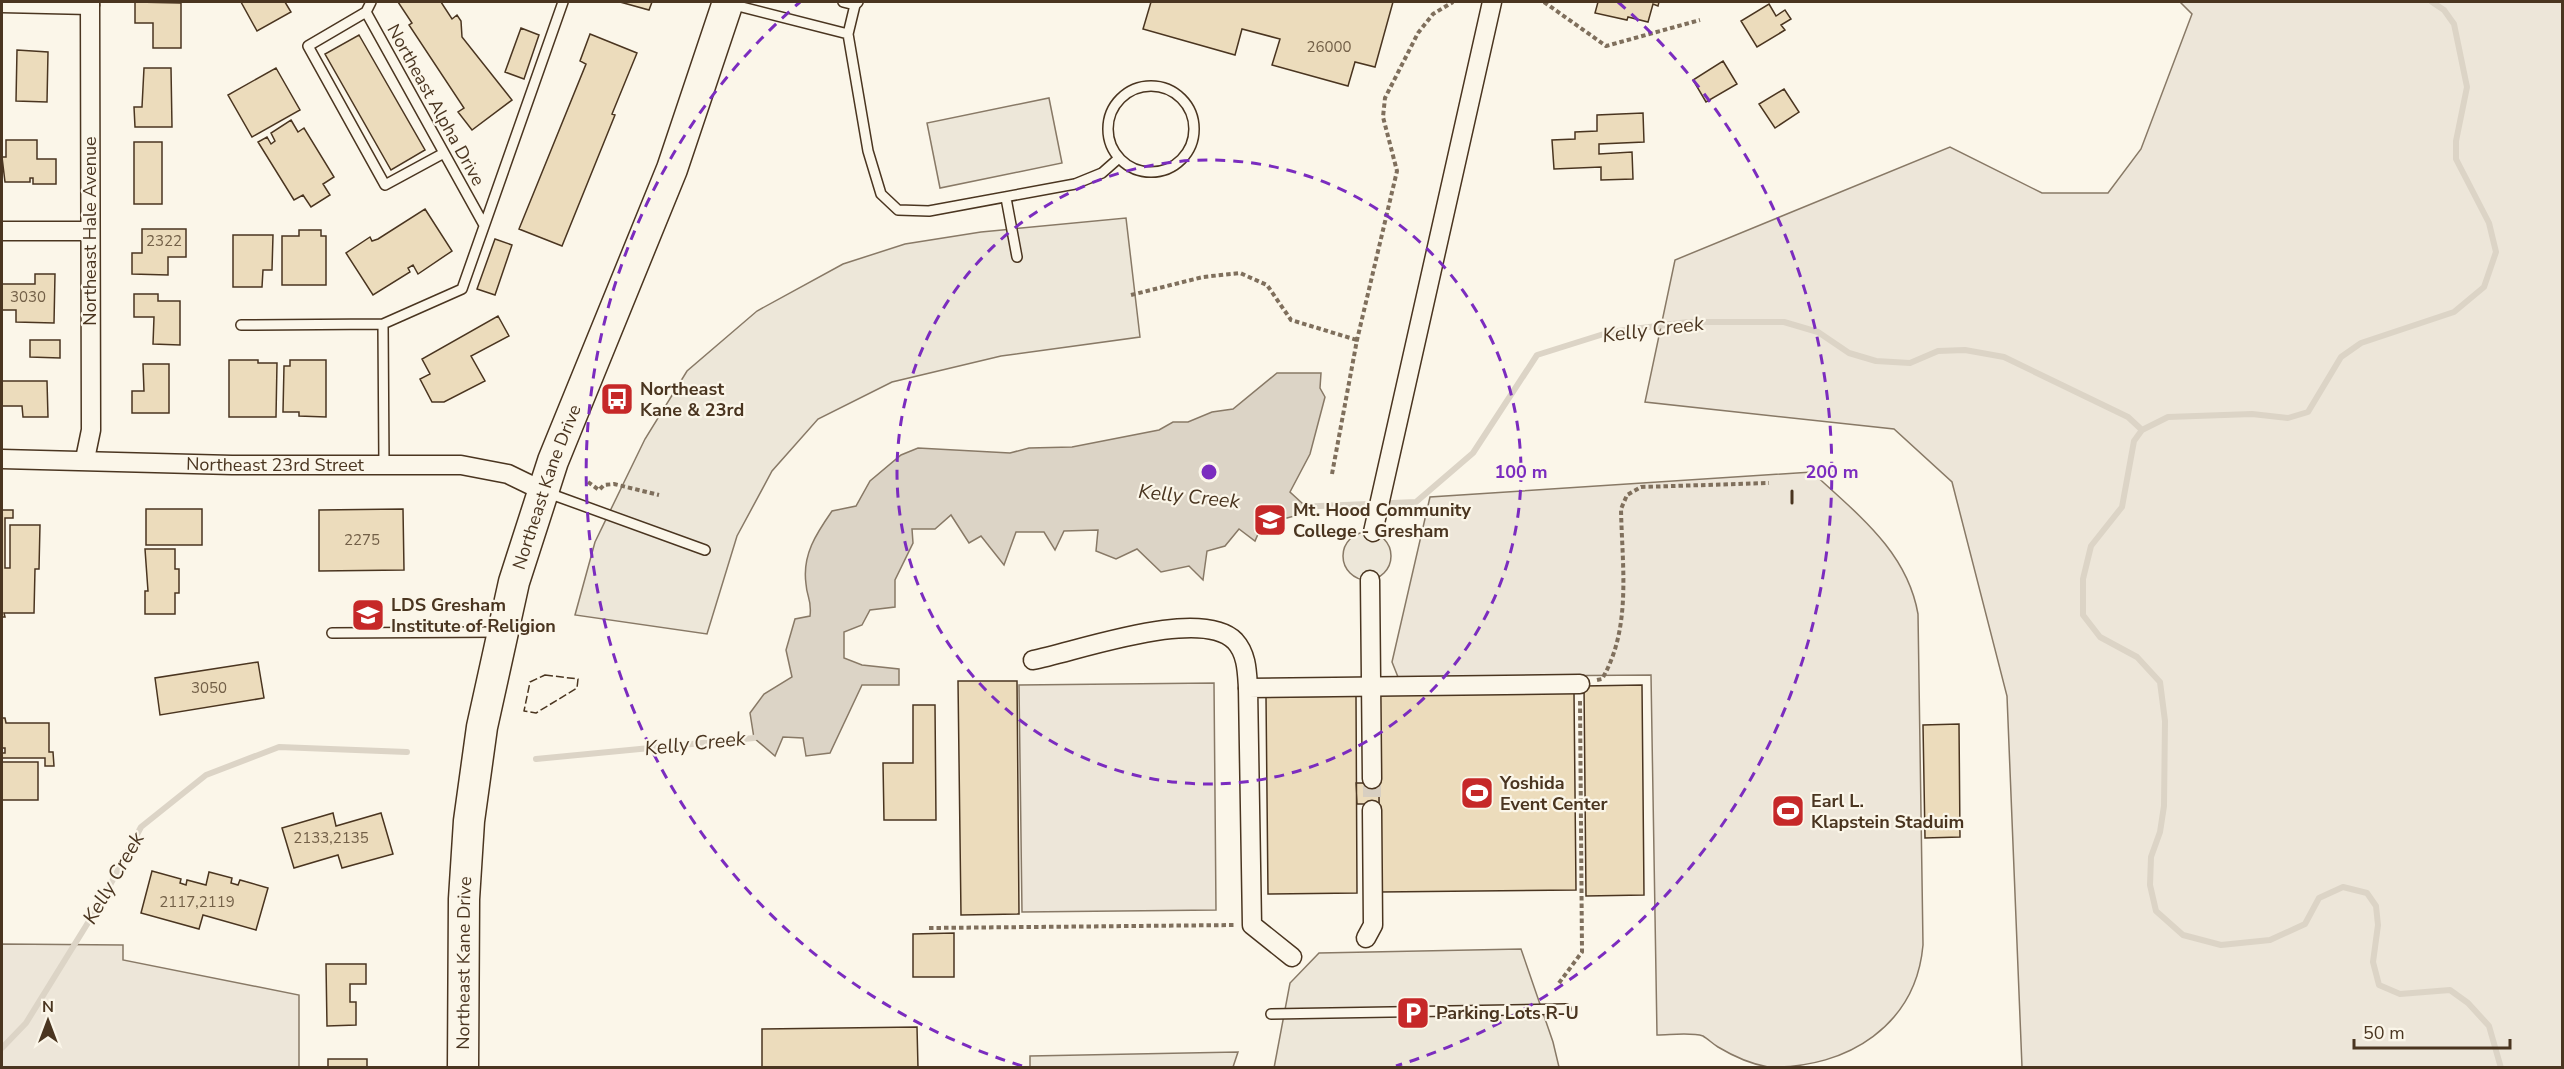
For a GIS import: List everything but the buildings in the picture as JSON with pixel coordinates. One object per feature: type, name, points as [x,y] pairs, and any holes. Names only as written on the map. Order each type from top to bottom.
[{"type":"main road","name":"Northeast Kane Drive","points":[[463,1068],[464,899],[469,821],[482,727],[513,582],[543,491],[672,169],[728,3]]},
{"type":"street","points":[[1373,532],[1492,2]]},
{"type":"street","points":[[2,3],[90,3]]},
{"type":"street","name":"Northeast Hale Avenue","points":[[85,459],[91,430],[90,3]]},
{"type":"street","points":[[2,231],[89,231]]},
{"type":"street","name":"Northeast 23rd Street","points":[[2,459],[85,459],[232,465],[461,465],[508,474],[543,491]]},
{"type":"street","points":[[1370,580],[1372,779]]},
{"type":"street","points":[[1033,660],[1064,654],[1109,639],[1160,630],[1214,631],[1234,640],[1244,654],[1248,688],[1251,925],[1292,957]]},
{"type":"street","points":[[1248,688],[1580,684]]},
{"type":"street","points":[[1366,938],[1373,925],[1372,810]]},
{"type":"lane","name":"Northeast Alpha Drive","points":[[371,2],[366,12],[484,225]]},
{"type":"lane","name":"Northeast Alpha Drive","points":[[382,324],[462,289],[562,2]]},
{"type":"lane","points":[[843,2],[857,3],[848,34],[868,151],[881,194],[898,210],[929,211],[1076,184],[1102,173],[1119,158]]},
{"type":"lane","points":[[728,3],[848,34]]},
{"type":"lane","points":[[366,12],[308,46],[385,185],[444,153]]},
{"type":"lane","points":[[1154,86],[1170,90],[1184,100],[1192,115],[1195,131],[1191,147],[1180,161],[1166,170],[1149,172],[1133,168],[1119,158],[1111,143],[1108,127],[1112,110],[1122,97],[1137,88],[1154,86]]},
{"type":"lane","points":[[1006,198],[1017,257]]},
{"type":"lane","points":[[241,326],[382,324],[384,465]]},
{"type":"lane","points":[[543,491],[705,550]]},
{"type":"lane","points":[[332,633],[502,632]]},
{"type":"lane","points":[[1271,1014],[1566,1009]]},
{"type":"path","points":[[1332,474],[1357,340],[1397,171],[1383,117],[1385,98],[1418,33],[1433,14],[1453,2]]},
{"type":"path","points":[[1545,2],[1606,46],[1700,20]]},
{"type":"path","points":[[1131,295],[1203,277],[1240,273],[1267,285],[1291,320],[1357,340]]},
{"type":"path","points":[[588,482],[599,490],[604,485],[614,484],[659,495]]},
{"type":"path","points":[[1559,983],[1582,952],[1580,684],[1602,679],[1620,639],[1622,619],[1621,509],[1627,495],[1641,487],[1769,483]]},
{"type":"path","points":[[929,928],[1251,925]]},
{"type":"shaded area","points":[[2180,2],[2562,2],[2562,1067],[2022,1067],[2007,696],[1952,482],[1894,429],[1645,402],[1675,260],[1950,147],[2042,193],[2108,193],[2141,149],[2192,14]]},
{"type":"shaded area","points":[[1049,98],[1062,163],[940,188],[927,123]]},
{"type":"shaded area","points":[[1126,218],[1140,337],[1001,356],[892,382],[818,419],[772,471],[737,536],[707,634],[575,615],[595,542],[645,439],[687,371],[757,311],[843,264],[905,244],[981,232]]},
{"type":"shaded area","name":"Earl L. Klapstein Staduim","points":[[1812,472],[1878,535],[1891,552],[1903,571],[1918,614],[1923,945],[1918,973],[1907,998],[1892,1019],[1873,1036],[1851,1050],[1825,1060],[1798,1066],[1768,1067],[1736,1056],[1703,1036],[1657,1035],[1651,675],[1398,677],[1392,662],[1430,497]]},
{"type":"shaded area","points":[[1367,532],[1384,539],[1391,556],[1384,573],[1367,580],[1350,573],[1343,556],[1350,539]]},
{"type":"shaded area","points":[[1214,683],[1216,910],[1022,912],[1019,685]]},
{"type":"shaded area","points":[[2,944],[123,945],[123,960],[299,995],[299,1067],[2,1067]]},
{"type":"shaded area","name":"Parking Lots R-U","points":[[1521,949],[1553,1042],[1559,1067],[1274,1068],[1290,983],[1319,953]]},
{"type":"shaded area","points":[[1238,1052],[1233,1067],[1030,1067],[1030,1056]]},
{"type":"water","points":[[1277,373],[1321,373],[1320,388],[1325,397],[1310,454],[1290,492],[1302,503],[1302,514],[1287,518],[1265,518],[1255,541],[1239,529],[1225,546],[1207,551],[1203,580],[1189,566],[1161,572],[1137,549],[1116,559],[1096,551],[1098,530],[1064,531],[1055,550],[1044,532],[1016,532],[1004,565],[981,536],[969,543],[951,515],[935,529],[912,529],[913,543],[895,580],[895,607],[870,610],[862,625],[844,632],[844,658],[862,665],[899,669],[899,685],[862,685],[830,753],[806,756],[803,738],[783,737],[775,756],[754,738],[750,713],[764,694],[792,677],[786,650],[795,619],[810,616],[805,573],[808,554],[816,537],[832,511],[856,506],[870,481],[901,455],[918,448],[1010,453],[1029,448],[1072,447],[1159,430],[1173,422],[1188,422],[1212,412],[1233,409]]},
{"type":"waterway","points":[[2432,2],[2444,10],[2454,24],[2467,87],[2456,141],[2456,159],[2489,223],[2496,252],[2484,287],[2454,312],[2361,343],[2341,357],[2308,412],[2288,418],[2252,414],[2168,417],[2142,430],[2134,441],[2122,507],[2091,546],[2083,579],[2083,615],[2100,637],[2137,657],[2160,682],[2165,721],[2164,806],[2160,832],[2151,857],[2150,885],[2156,911],[2183,935],[2221,945],[2270,940],[2305,924],[2319,898],[2343,887],[2367,893],[2376,906],[2378,925],[2373,962],[2379,985],[2400,994],[2450,990],[2468,1003],[2489,1026],[2501,1068]]},
{"type":"waterway","name":"Kelly Creek","points":[[1296,507],[1416,502],[1473,453],[1537,355],[1610,332],[1688,322],[1784,322],[1818,332],[1849,353],[1876,361],[1910,363],[1938,351],[1965,350],[2004,357],[2128,417],[2142,430]]},
{"type":"waterway","name":"Kelly Creek","points":[[536,759],[754,738],[759,735]]},
{"type":"waterway","name":"Kelly Creek","points":[[2,1048],[26,1023],[102,900],[141,827],[206,775],[279,747],[407,752]]},
{"type":"tunnel","points":[[1372,779],[1372,810]]},
{"type":"fence","points":[[545,675],[578,679],[577,688],[536,713],[524,711],[530,682],[545,675]]},
{"type":"wall","points":[[1792,491],[1792,503]]},
{"type":"place","name":"Northeast Kane & 23rd","points":[[617,399]]},
{"type":"place","name":"Mt. Hood Community College - Gresham","points":[[1270,520]]},
{"type":"place","name":"LDS Gresham Institute of Religion","points":[[368,615]]},
{"type":"place","name":"Yoshida Event Center","points":[[1477,793]]},
{"type":"place","name":"Earl L. Klapstein Staduim","points":[[1788,811]]},
{"type":"place","name":"Parking Lots R-U","points":[[1413,1013]]}]
